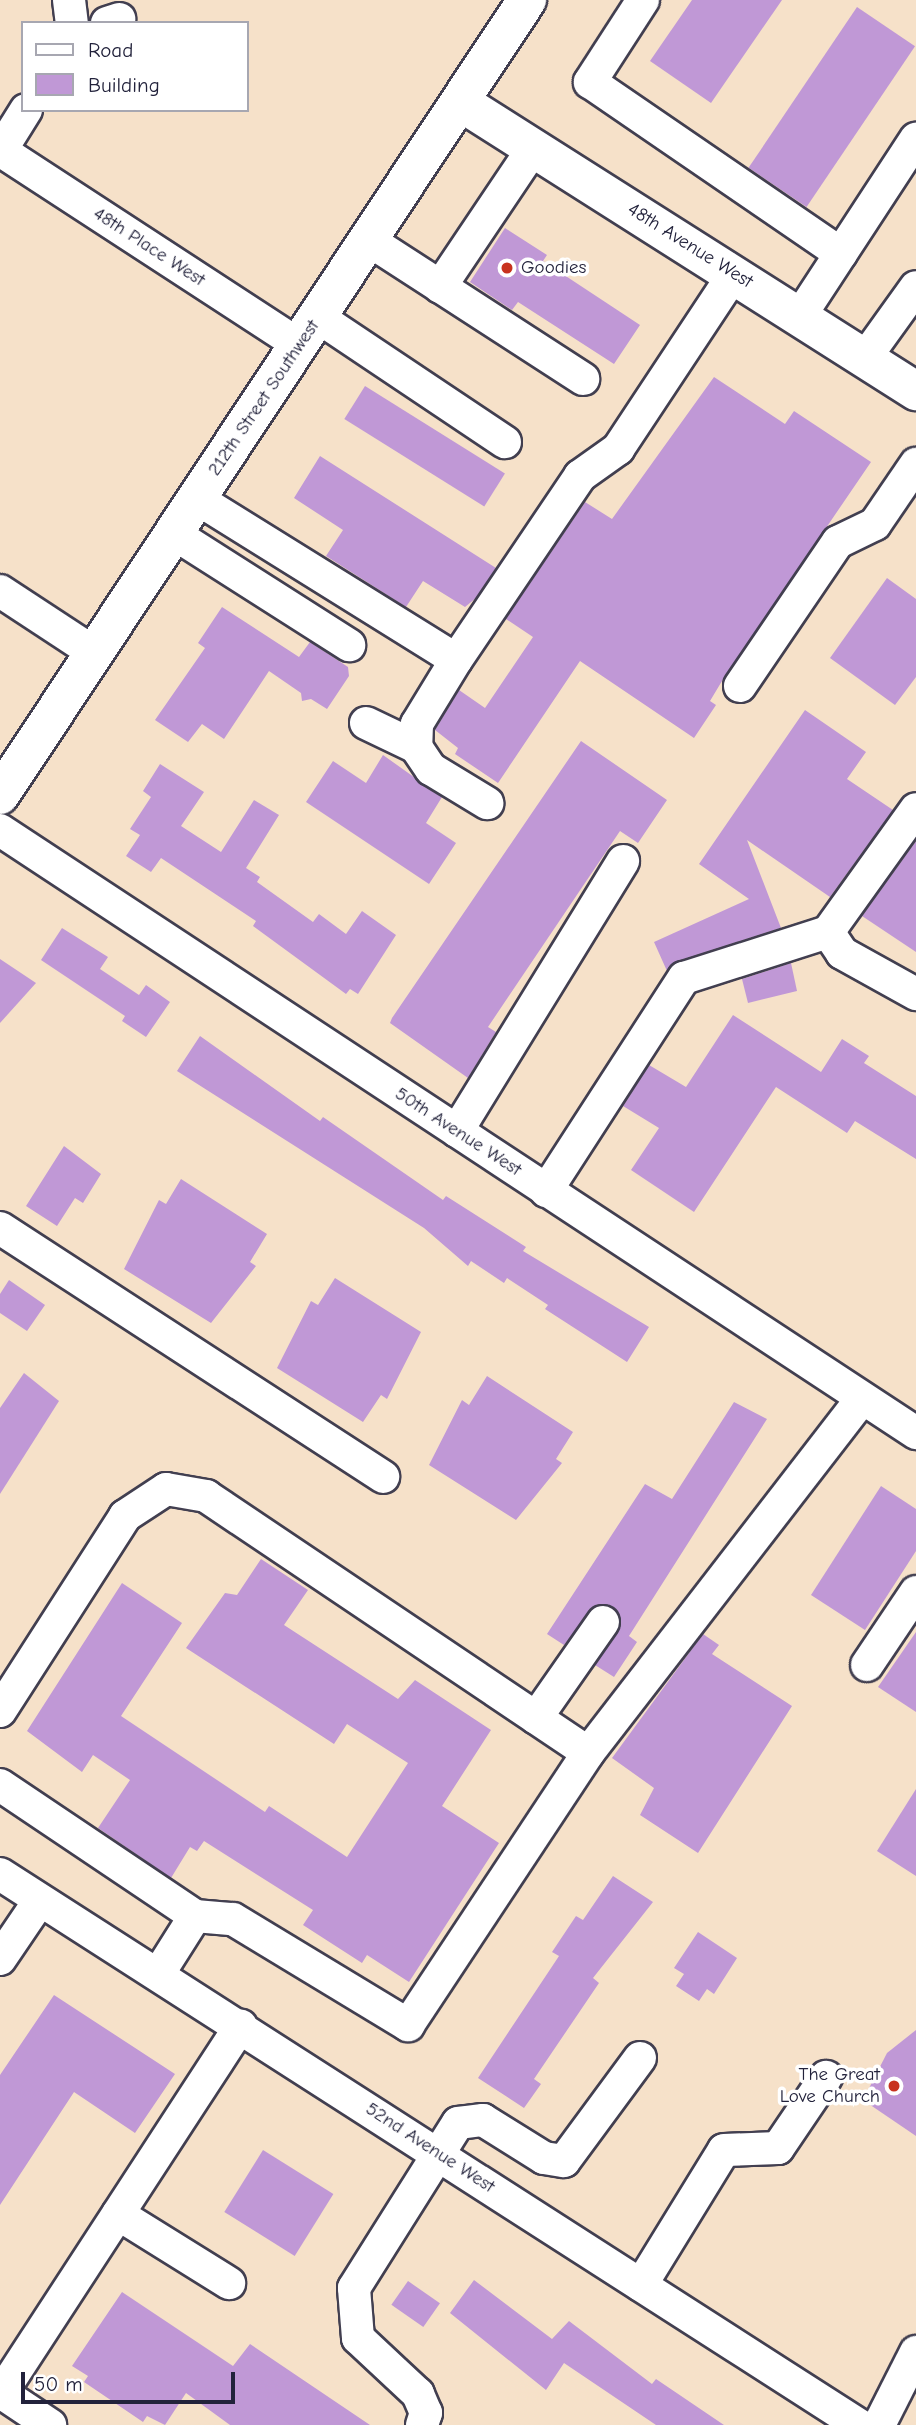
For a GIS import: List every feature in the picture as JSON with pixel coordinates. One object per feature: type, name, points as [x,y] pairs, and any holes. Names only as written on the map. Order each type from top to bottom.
[{"type":"main road","name":"212th Street Southwest","points":[[0,795],[462,103],[527,0]]},
{"type":"main road","name":"48th Avenue West","points":[[462,103],[916,391]]},
{"type":"street","points":[[69,0],[72,21]]},
{"type":"street","points":[[643,0],[590,82],[841,254]]},
{"type":"street","points":[[1,150],[25,112]]},
{"type":"street","points":[[800,316],[916,139]]},
{"type":"street","points":[[440,287],[534,147]]},
{"type":"street","name":"48th Place West","points":[[1,150],[308,331],[505,442]]},
{"type":"street","points":[[370,241],[583,379]]},
{"type":"street","points":[[416,747],[416,724],[456,660],[580,476],[618,449],[734,274]]},
{"type":"street","points":[[865,358],[916,287]]},
{"type":"street","points":[[740,686],[838,542],[875,524],[916,464]]},
{"type":"street","points":[[196,498],[456,660]]},
{"type":"street","points":[[173,533],[349,645]]},
{"type":"street","points":[[0,591],[93,652]]},
{"type":"street","points":[[366,723],[416,747],[431,769],[487,803]]},
{"type":"street","points":[[546,1191],[684,978],[828,932],[916,809]]},
{"type":"street","name":"50th Avenue West","points":[[0,830],[916,1433]]},
{"type":"street","points":[[457,1131],[623,861]]},
{"type":"street","points":[[828,932],[842,953],[916,994]]},
{"type":"street","points":[[0,1227],[383,1477]]},
{"type":"street","points":[[0,1785],[195,1916],[233,1919],[408,2025],[588,1753],[862,1399]]},
{"type":"street","points":[[0,1711],[125,1516],[166,1489],[206,1496],[588,1753]]},
{"type":"street","points":[[867,1665],[916,1592]]},
{"type":"street","points":[[537,1718],[603,1622]]},
{"type":"street","name":"52nd Avenue West","points":[[0,1874],[159,1973],[859,2425]]},
{"type":"street","points":[[0,1959],[40,1900]]},
{"type":"street","points":[[159,1973],[195,1916]]},
{"type":"street","points":[[50,2425],[1,2394],[241,2026]]},
{"type":"street","points":[[422,2425],[426,2413],[418,2394],[358,2338],[354,2288],[458,2123],[470,2118],[544,2158],[564,2161],[640,2058]]},
{"type":"street","points":[[641,2285],[724,2150],[778,2148],[826,2077]]},
{"type":"street","points":[[118,2214],[229,2283]]},
{"type":"street","points":[[879,2425],[916,2352]]},
{"type":"building","points":[[692,0],[782,0],[711,103],[650,61]]},
{"type":"building","points":[[857,7],[915,46],[807,207],[749,168]]},
{"type":"building","points":[[505,228],[547,255],[543,261],[640,325],[614,364],[518,302],[512,310],[470,282]]},
{"type":"building","points":[[714,377],[785,424],[794,411],[871,462],[725,676],[710,701],[716,705],[694,738],[580,661],[498,783],[455,754],[458,748],[435,730],[459,690],[485,708],[533,637],[506,619],[585,502],[612,519]]},
{"type":"building","points":[[365,386],[505,473],[484,507],[344,419]]},
{"type":"building","points":[[320,456],[496,568],[476,598],[465,607],[423,581],[406,607],[326,556],[343,530],[294,498]]},
{"type":"building","points":[[887,578],[916,599],[916,677],[895,705],[830,658]]},
{"type":"building","points":[[222,607],[299,657],[310,642],[348,667],[349,676],[327,709],[311,699],[302,701],[301,693],[269,671],[224,739],[202,724],[188,742],[155,720],[205,648],[198,643]]},
{"type":"building","points":[[805,710],[866,752],[847,779],[893,810],[830,897],[747,840],[781,928],[678,961],[667,971],[654,942],[749,899],[699,864]]},
{"type":"building","points":[[581,741],[667,800],[638,843],[620,831],[488,1027],[496,1032],[468,1078],[390,1023]]},
{"type":"building","points":[[383,755],[442,797],[426,823],[456,843],[429,884],[306,802],[333,761],[366,783]]},
{"type":"building","points":[[160,764],[204,792],[181,826],[221,852],[254,800],[279,815],[246,868],[260,877],[257,882],[313,922],[319,914],[346,934],[362,911],[396,935],[358,994],[350,989],[346,994],[253,926],[256,921],[161,858],[151,872],[126,856],[140,835],[130,829],[151,797],[143,791]]},
{"type":"building","points":[[916,841],[916,952],[862,916]]},
{"type":"building","points":[[62,928],[108,957],[100,969],[139,995],[146,985],[170,1002],[146,1037],[122,1021],[125,1016],[41,960]]},
{"type":"building","points":[[0,959],[36,983],[0,1023]]},
{"type":"building","points":[[791,963],[797,991],[748,1003],[742,979]]},
{"type":"building","points":[[733,1015],[821,1072],[842,1039],[869,1056],[864,1063],[916,1096],[916,1159],[855,1121],[847,1133],[776,1087],[694,1212],[631,1170],[659,1128],[623,1106],[649,1065],[686,1087]]},
{"type":"building","points":[[200,1036],[320,1121],[323,1117],[443,1200],[446,1196],[526,1247],[523,1251],[649,1327],[627,1362],[545,1309],[548,1305],[507,1278],[504,1283],[471,1261],[468,1266],[424,1228],[177,1071]]},
{"type":"building","points":[[64,1146],[101,1174],[83,1203],[75,1198],[57,1226],[26,1206]]},
{"type":"building","points":[[181,1179],[267,1234],[250,1262],[256,1266],[211,1323],[124,1269],[159,1200],[166,1204]]},
{"type":"building","points":[[335,1278],[421,1332],[387,1399],[381,1395],[363,1422],[277,1368],[311,1301],[318,1305]]},
{"type":"building","points":[[9,1280],[45,1305],[27,1331],[0,1313],[0,1294]]},
{"type":"building","points":[[24,1373],[59,1401],[0,1494],[0,1408]]},
{"type":"building","points":[[487,1376],[573,1432],[556,1459],[562,1463],[516,1520],[429,1465],[462,1400],[469,1405]]},
{"type":"building","points":[[734,1402],[767,1419],[629,1636],[637,1642],[614,1677],[595,1665],[621,1624],[613,1607],[595,1606],[564,1645],[547,1634],[645,1484],[672,1499]]},
{"type":"building","points":[[881,1486],[916,1509],[916,1551],[865,1630],[811,1595]]},
{"type":"building","points":[[261,1559],[308,1590],[284,1625],[398,1699],[415,1680],[491,1730],[442,1806],[499,1843],[409,1982],[367,1955],[362,1963],[303,1925],[313,1910],[204,1841],[197,1851],[190,1847],[171,1878],[98,1828],[130,1780],[93,1755],[82,1772],[27,1731],[122,1583],[182,1623],[121,1716],[265,1812],[269,1806],[347,1857],[408,1763],[347,1724],[334,1744],[186,1648],[225,1593],[237,1595]]},
{"type":"building","points":[[916,1632],[916,1712],[878,1687]]},
{"type":"building","points":[[703,1634],[719,1645],[712,1654],[792,1706],[698,1853],[640,1815],[654,1788],[612,1758]]},
{"type":"building","points":[[916,1789],[916,1876],[877,1851]]},
{"type":"building","points":[[613,1876],[653,1902],[593,1978],[599,1983],[534,2079],[541,2084],[524,2108],[478,2078],[559,1956],[552,1952],[576,1916],[583,1920]]},
{"type":"building","points":[[698,1932],[737,1958],[714,1994],[707,1989],[699,2001],[676,1986],[684,1974],[674,1968]]},
{"type":"building","points":[[54,1995],[175,2074],[135,2133],[74,2092],[0,2205],[0,2075]]},
{"type":"building","name":"The Great Love Church","points":[[916,2030],[916,2136],[863,2100],[887,2053]]},
{"type":"building","points":[[263,2150],[333,2194],[295,2256],[224,2212]]},
{"type":"building","points":[[474,2280],[552,2339],[569,2321],[652,2384],[656,2379],[724,2425],[656,2425],[564,2363],[546,2390],[450,2313]]},
{"type":"building","points":[[408,2281],[440,2303],[423,2327],[391,2305]]},
{"type":"building","points":[[122,2292],[233,2366],[250,2344],[370,2425],[230,2425],[186,2393],[165,2425],[147,2416],[143,2422],[84,2382],[88,2376],[72,2366]]},
{"type":"place","name":"Goodies","points":[[507,268]]},
{"type":"place","name":"The Great Love Church","points":[[894,2086]]}]
